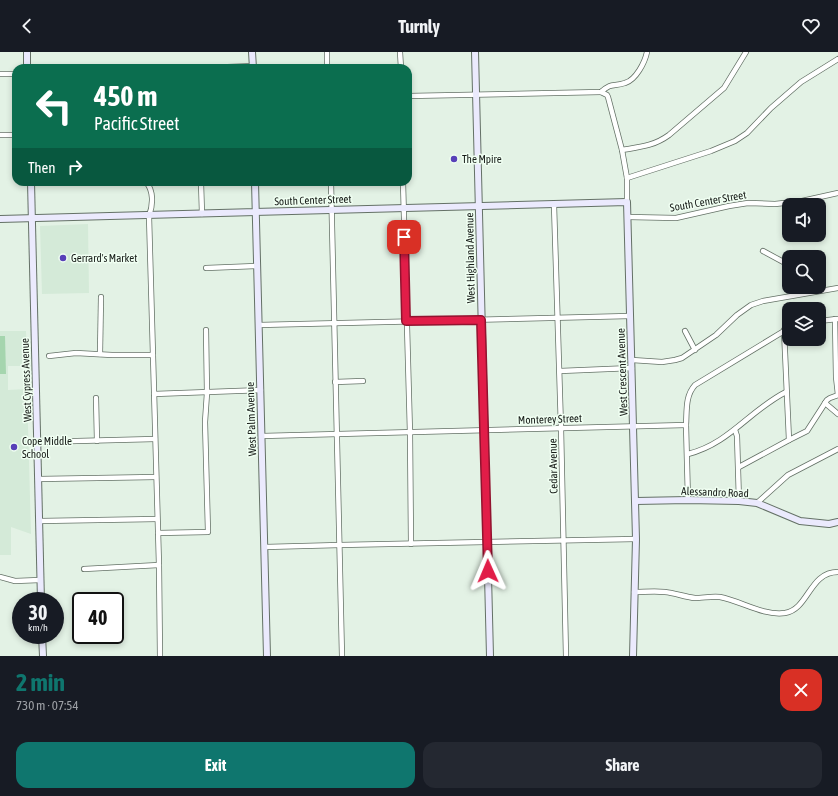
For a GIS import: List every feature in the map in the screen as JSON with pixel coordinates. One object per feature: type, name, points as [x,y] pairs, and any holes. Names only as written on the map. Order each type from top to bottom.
[{"type":"street","points":[[27,52],[27,64]]},
{"type":"street","points":[[252,52],[253,64]]},
{"type":"street","points":[[327,52],[327,64]]},
{"type":"street","points":[[400,52],[401,64]]},
{"type":"street","name":"West Highland Avenue","points":[[475,52],[490,656]]},
{"type":"street","points":[[412,96],[601,92],[611,84],[625,84],[629,81],[641,67],[645,60],[646,52]]},
{"type":"street","points":[[622,150],[653,145],[662,141],[724,88],[746,52]]},
{"type":"street","points":[[627,178],[710,151],[735,141],[747,133],[771,108],[802,82],[838,59]]},
{"type":"street","points":[[0,74],[12,74]]},
{"type":"street","name":"West Crescent Avenue","points":[[601,92],[608,97],[622,150],[627,178],[636,502],[632,656]]},
{"type":"street","points":[[0,135],[12,135]]},
{"type":"street","name":"West Cypress Avenue","points":[[31,186],[41,592]]},
{"type":"street","points":[[149,186],[152,197],[152,205],[149,216],[159,566],[160,656]]},
{"type":"street","points":[[201,186],[202,214]]},
{"type":"street","name":"West Palm Avenue","points":[[255,186],[267,656]]},
{"type":"street","points":[[331,186],[342,656]]},
{"type":"street","points":[[403,186],[410,433],[411,544]]},
{"type":"street","name":"South Center Street","points":[[628,218],[676,218],[748,203],[774,204],[802,201],[838,193]]},
{"type":"street","name":"South Center Street","points":[[0,219],[627,202]]},
{"type":"street","name":"Cedar Avenue","points":[[554,205],[560,371],[566,656]]},
{"type":"street","points":[[762,251],[782,261]]},
{"type":"street","points":[[206,268],[257,266]]},
{"type":"street","points":[[826,290],[838,288]]},
{"type":"street","points":[[632,360],[662,362],[682,358],[716,335],[750,305],[763,301],[805,294]]},
{"type":"street","points":[[100,354],[101,297]]},
{"type":"street","points":[[259,325],[630,316]]},
{"type":"street","points":[[739,467],[807,431],[825,402],[838,395],[836,377],[836,319],[826,320]]},
{"type":"street","points":[[158,533],[208,532],[205,422],[207,392],[206,330]]},
{"type":"street","points":[[685,331],[695,350]]},
{"type":"street","points":[[688,500],[688,454],[686,425],[690,391],[695,385],[782,331]]},
{"type":"street","points":[[785,346],[789,440]]},
{"type":"street","points":[[50,356],[76,353],[153,355]]},
{"type":"street","points":[[560,371],[632,368]]},
{"type":"street","points":[[335,382],[363,381]]},
{"type":"street","points":[[154,394],[261,390]]},
{"type":"street","points":[[688,454],[697,452],[712,445],[735,430],[767,402],[786,392]]},
{"type":"street","points":[[96,398],[97,441]]},
{"type":"street","points":[[825,402],[838,414]]},
{"type":"street","name":"Monterey Street","points":[[262,436],[686,425]]},
{"type":"street","points":[[735,430],[737,436],[739,467],[738,501]]},
{"type":"street","points":[[38,442],[155,439]]},
{"type":"street","points":[[757,503],[788,475],[838,449]]},
{"type":"street","points":[[39,479],[156,477]]},
{"type":"street","name":"Alessandro Road","points":[[636,502],[688,500],[738,501],[757,503],[796,520],[829,524],[838,522]]},
{"type":"street","points":[[40,522],[157,519]]},
{"type":"street","points":[[265,548],[636,539]]},
{"type":"street","points":[[84,569],[159,566]]},
{"type":"street","points":[[634,592],[665,592],[694,598],[718,597],[772,613],[783,613],[788,612],[799,605],[820,578],[828,573],[838,572]]},
{"type":"street","points":[[0,577],[15,580],[40,580]]},
{"type":"street","points":[[42,644],[43,656]]},
{"type":"shaded area","points":[[88,224],[89,293],[42,294],[40,226]]},
{"type":"shaded area","name":"Cope Middle School","points":[[0,331],[26,331],[27,366],[8,366],[8,390],[27,389],[31,534],[11,527],[11,555],[0,555]]},
{"type":"green space","points":[[0,336],[5,336],[6,374],[0,374]]},
{"type":"place","name":"The Mpire","points":[[454,159]]},
{"type":"place","name":"Gerrard's Market","points":[[63,258]]},
{"type":"place","name":"Cope Middle School","points":[[14,447]]},
{"type":"route","points":[[404,237],[406,321],[481,320],[488,571]]}]
